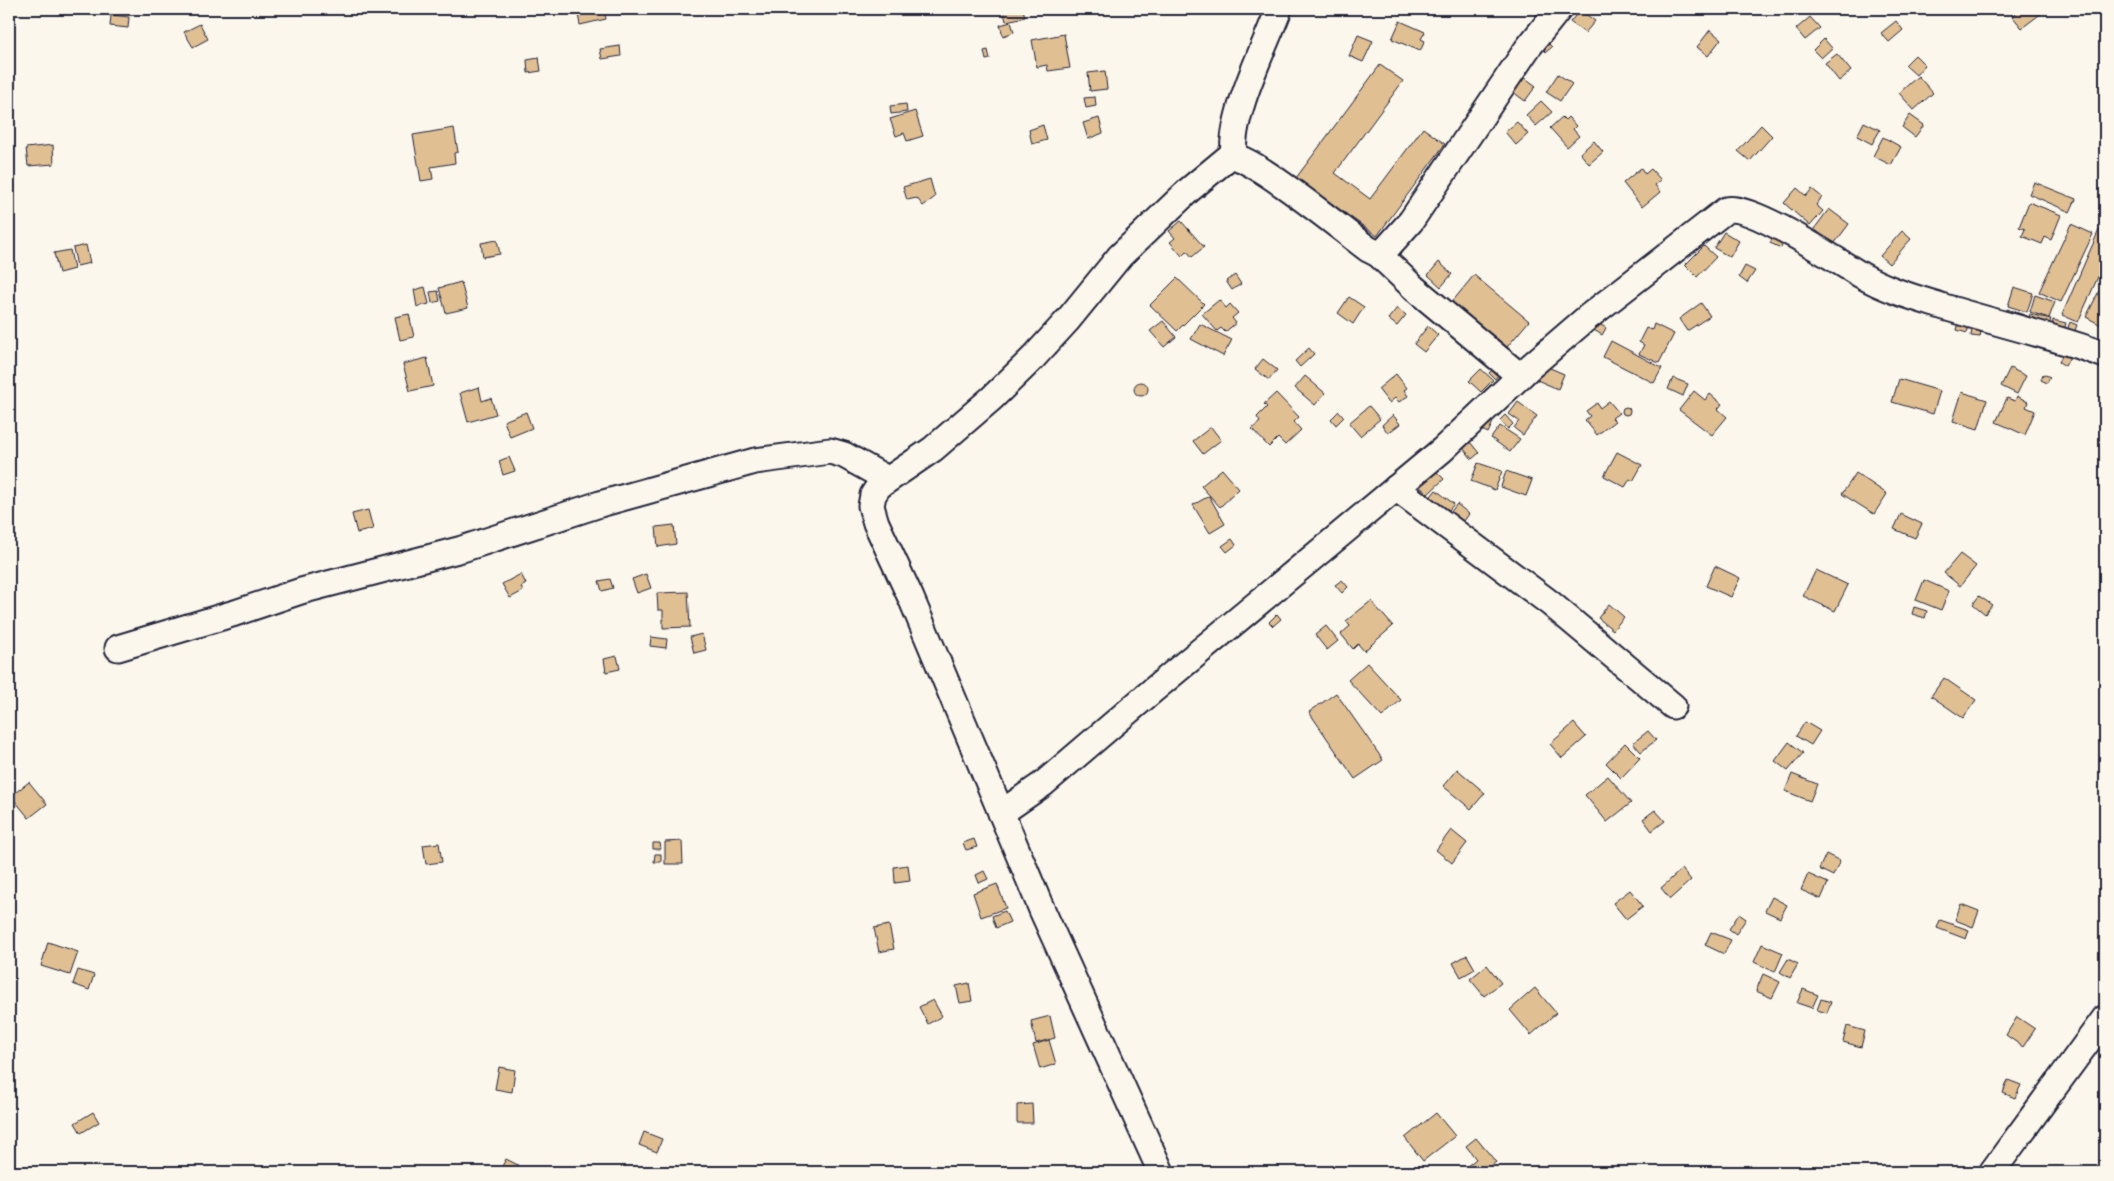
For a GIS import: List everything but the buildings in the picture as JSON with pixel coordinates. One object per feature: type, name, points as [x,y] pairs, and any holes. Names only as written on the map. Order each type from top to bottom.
[{"type":"street","points":[[1234,155],[1233,136],[1237,120],[1279,9]]},
{"type":"street","points":[[1378,254],[1386,249],[1411,221],[1527,49],[1559,9]]},
{"type":"street","points":[[1234,155],[1273,179],[1368,249],[1378,254],[1414,288],[1520,376]]},
{"type":"street","points":[[1161,1172],[1042,910],[911,598],[876,522],[871,506],[873,495],[887,479],[933,449],[992,398],[1067,321],[1120,256],[1189,190],[1221,162],[1234,155]]},
{"type":"street","points":[[1001,813],[1043,784],[1152,690],[1442,450],[1520,376],[1588,317],[1720,214],[1733,208],[1766,221],[1818,249],[1862,276],[1892,290],[1966,314],[2069,341],[2105,355]]},
{"type":"street","points":[[118,648],[301,591],[462,549],[600,504],[755,461],[830,451],[844,455],[887,479]]},
{"type":"street","points":[[1396,488],[1550,603],[1673,706]]},
{"type":"street","points":[[1992,1172],[2105,1018]]}]
